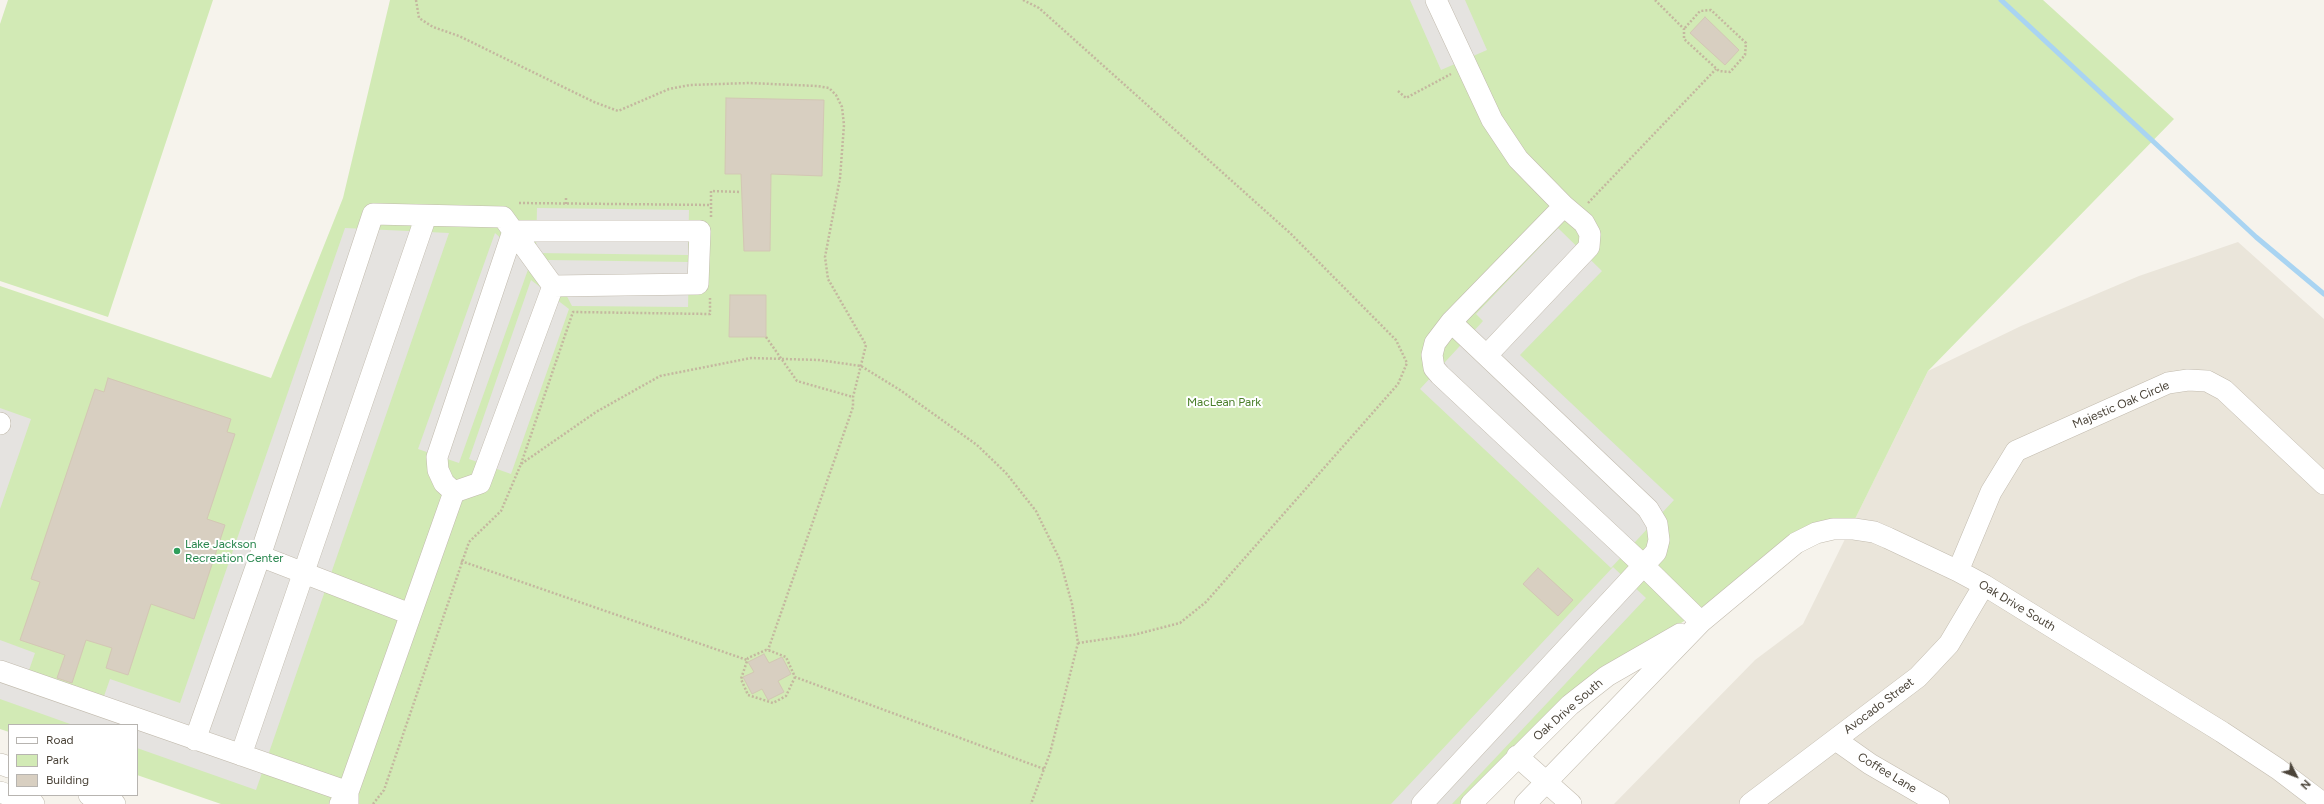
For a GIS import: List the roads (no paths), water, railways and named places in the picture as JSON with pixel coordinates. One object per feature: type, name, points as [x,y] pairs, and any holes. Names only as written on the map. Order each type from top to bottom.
[{"type":"street","points":[[1436,0],[1465,66],[1492,120],[1518,159],[1584,224],[1590,234],[1589,247],[1487,354]]},
{"type":"street","points":[[1570,211],[1451,322],[1435,343],[1432,355],[1434,368],[1643,565],[1701,622]]},
{"type":"street","points":[[195,740],[260,556],[373,214],[503,218],[553,286]]},
{"type":"street","points":[[241,755],[426,216]]},
{"type":"street","points":[[513,231],[700,231],[698,284],[553,286]]},
{"type":"street","points":[[454,492],[444,483],[438,470],[438,457],[513,231]]},
{"type":"street","points":[[454,492],[480,483],[553,286]]},
{"type":"street","points":[[1422,804],[1656,552],[1659,540],[1657,524],[1648,509],[1487,354],[1451,322]]},
{"type":"street","name":"Majestic Oak Circle","points":[[1958,571],[1991,492],[2016,451],[2168,383],[2188,380],[2207,381],[2224,390],[2324,484]]},
{"type":"street","points":[[0,671],[241,755],[345,800],[454,492]]},
{"type":"street","name":"Oak Drive South","points":[[1525,804],[1701,622],[1796,543],[1816,534],[1834,529],[1854,529],[1874,532],[1958,571],[1984,585],[2222,732],[2278,769],[2324,804]]},
{"type":"street","points":[[260,556],[410,614]]},
{"type":"street","name":"Avocado Street","points":[[1750,804],[1918,677],[1949,644],[1984,585]]},
{"type":"street","name":"Oak Drive South","points":[[1471,804],[1517,756],[1570,705],[1607,676],[1701,622]]},
{"type":"street","name":"Coffee Lane","points":[[1836,740],[1870,764],[1939,804]]},
{"type":"street","points":[[1517,756],[1571,804]]},
{"type":"street","points":[[11,796],[34,804]]},
{"type":"street","points":[[92,796],[116,804]]},
{"type":"waterway","points":[[2001,0],[2256,237],[2324,294]]},
{"type":"place","name":"Lake Jackson Recreation Center","points":[[177,551]]},
{"type":"park label","name":"MacLean Park","points":[[1224,402]]}]
